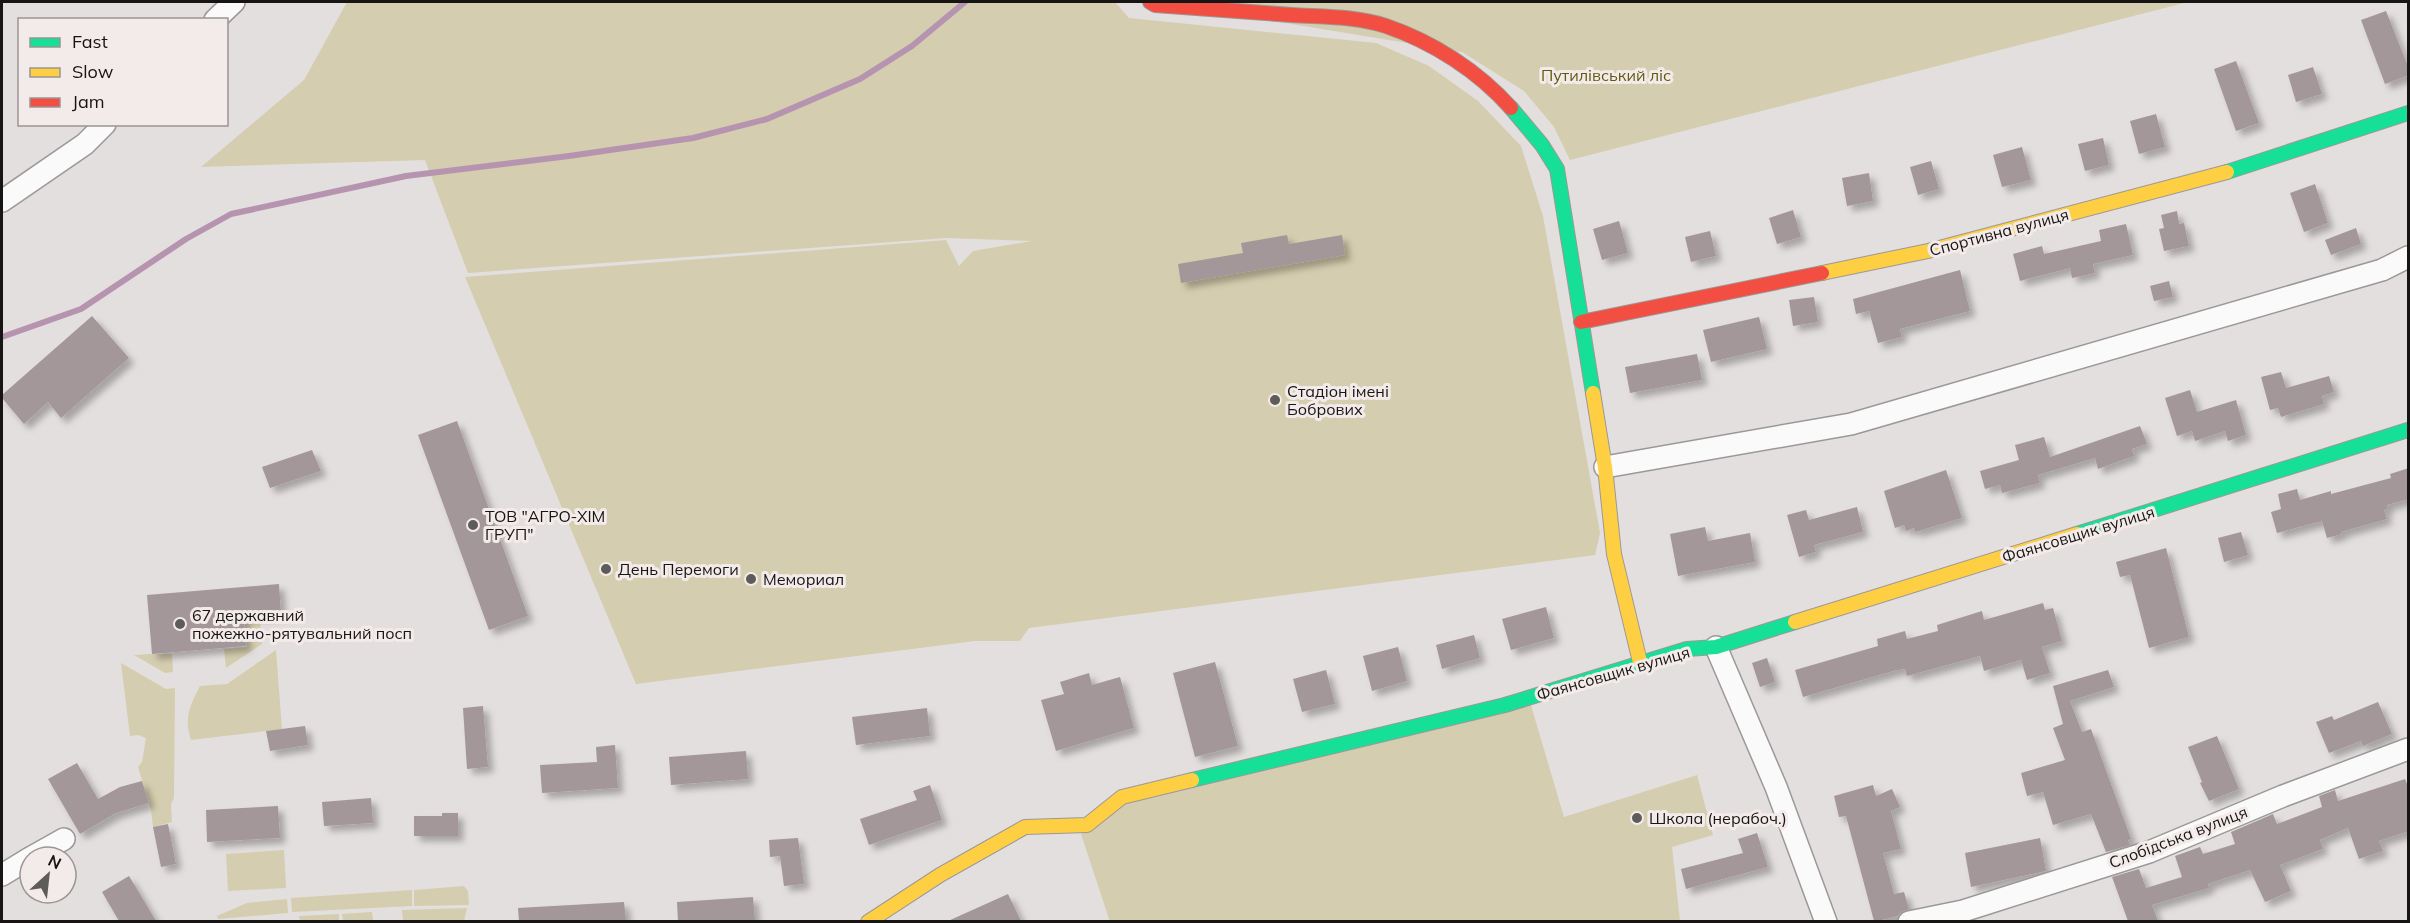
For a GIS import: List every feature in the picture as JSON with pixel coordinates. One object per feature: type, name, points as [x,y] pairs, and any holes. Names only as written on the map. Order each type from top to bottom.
[{"type":"street","points":[[217,18],[234,2]]},
{"type":"street","points":[[1150,2],[1155,5],[1343,18],[1385,26],[1436,48],[1483,82],[1530,128],[1545,148],[1557,169],[1605,467],[1614,554],[1640,662]]},
{"type":"street","name":"Спортивна вулиця","points":[[1581,322],[1928,251],[2239,170],[2409,112]]},
{"type":"street","points":[[2,201],[85,144],[103,126]]},
{"type":"street","points":[[1605,467],[1851,424],[2382,270],[2409,257]]},
{"type":"street","name":"Фаянсовщик вулиця","points":[[868,921],[940,875],[1025,827],[1088,825],[1122,797],[1505,705],[1640,662],[1687,649],[1716,646],[2409,430]]},
{"type":"street","points":[[1716,646],[1776,787],[1826,921]]},
{"type":"street","name":"Слобідська вулиця","points":[[1909,921],[1963,911],[2149,852],[2283,796],[2409,749]]},
{"type":"street","points":[[54,845],[64,839]]},
{"type":"street","points":[[2,875],[18,866]]},
{"type":"green space","points":[[347,2],[1115,2],[1129,18],[1376,43],[1429,66],[1478,101],[1521,146],[1543,216],[1600,533],[1595,555],[1029,628],[1020,641],[975,641],[636,684],[465,277],[946,240],[959,266],[973,251],[1032,241],[947,238],[468,273],[425,160],[201,167],[304,80]]},
{"type":"green space","name":"Путилівський ліс","points":[[1157,2],[2188,2],[1570,160],[1554,127],[1524,91],[1462,52]]},
{"type":"green space","points":[[258,594],[262,644],[226,668],[224,649],[247,647],[243,596]]},
{"type":"green space","points":[[276,650],[282,729],[191,740],[188,726],[189,713],[200,686],[227,684]]},
{"type":"green space","points":[[172,654],[173,672],[165,673],[134,655]]},
{"type":"green space","points":[[121,663],[166,689],[175,688],[172,822],[153,827],[151,810],[138,767],[142,762],[146,738],[138,735],[130,736]]},
{"type":"green space","points":[[1530,702],[1564,817],[1697,775],[1713,835],[1672,847],[1680,921],[1110,922],[1081,834],[1123,797]]},
{"type":"green space","points":[[284,850],[286,888],[228,891],[226,854]]},
{"type":"green space","points":[[464,886],[468,891],[469,905],[414,906],[414,890]]},
{"type":"green space","points":[[412,890],[412,906],[292,912],[291,898]]},
{"type":"green space","points":[[287,899],[288,913],[218,919],[217,916],[247,903]]},
{"type":"green space","points":[[467,908],[464,921],[403,920],[402,910]]},
{"type":"green space","points":[[372,912],[373,920],[343,921],[342,914]]},
{"type":"green space","points":[[339,914],[339,921],[300,921],[299,916]]},
{"type":"building","points":[[2386,11],[2409,69],[2409,75],[2385,84],[2361,20]]},
{"type":"building","points":[[2236,61],[2259,123],[2236,131],[2214,69]]},
{"type":"building","points":[[2313,67],[2322,94],[2296,102],[2288,75]]},
{"type":"building","points":[[2156,114],[2165,147],[2139,154],[2130,121]]},
{"type":"building","points":[[2103,138],[2109,165],[2085,171],[2078,144]]},
{"type":"building","points":[[2022,147],[2031,180],[2002,187],[1993,155]]},
{"type":"building","points":[[1931,161],[1939,189],[1918,195],[1910,167]]},
{"type":"building","points":[[1869,173],[1873,201],[1847,206],[1842,178]]},
{"type":"building","points":[[2315,184],[2328,223],[2304,232],[2290,193]]},
{"type":"building","points":[[1793,210],[1801,237],[1777,244],[1769,218]]},
{"type":"building","points":[[2177,211],[2179,224],[2184,223],[2189,246],[2164,251],[2159,229],[2164,228],[2161,215]]},
{"type":"building","points":[[1619,221],[1628,253],[1602,260],[1593,229]]},
{"type":"building","points":[[2126,224],[2133,255],[2093,264],[2095,273],[2072,278],[2070,268],[2020,281],[2013,254],[2042,246],[2044,254],[2101,241],[2099,230]]},
{"type":"building","points":[[2356,228],[2361,244],[2331,255],[2325,240]]},
{"type":"building","points":[[1710,231],[1716,256],[1691,262],[1685,237]]},
{"type":"building","points":[[1287,235],[1289,244],[1342,235],[1345,255],[1181,283],[1178,264],[1243,253],[1241,243]]},
{"type":"building","points":[[1960,270],[1970,311],[1900,329],[1902,337],[1878,343],[1869,311],[1856,314],[1853,299]]},
{"type":"building","points":[[2169,281],[2173,297],[2154,301],[2150,286]]},
{"type":"building","points":[[1814,297],[1818,322],[1793,326],[1789,300]]},
{"type":"building","points":[[92,316],[129,358],[61,418],[48,402],[24,424],[2,398],[2,395]]},
{"type":"building","points":[[1759,317],[1767,349],[1711,362],[1703,330]]},
{"type":"building","points":[[1697,354],[1702,380],[1630,393],[1625,367]]},
{"type":"building","points":[[2281,372],[2286,388],[2329,376],[2334,392],[2322,396],[2324,404],[2281,417],[2278,408],[2270,410],[2261,377]]},
{"type":"building","points":[[2190,390],[2197,412],[2236,400],[2246,435],[2228,441],[2225,431],[2195,441],[2192,431],[2177,436],[2165,398]]},
{"type":"building","name":"ТОВ \"АГРО-ХІМ ГРУП\"","points":[[457,421],[528,616],[489,630],[418,435]]},
{"type":"building","points":[[2140,426],[2147,444],[2132,449],[2134,456],[2098,469],[2095,458],[2038,475],[2040,483],[2002,493],[2000,485],[1985,489],[1980,471],[2019,460],[2015,445],[2044,437],[2050,457]]},
{"type":"building","points":[[312,450],[321,471],[270,488],[262,467]]},
{"type":"building","points":[[2409,468],[2409,499],[2387,505],[2388,509],[2384,510],[2387,519],[2327,538],[2322,521],[2277,533],[2271,512],[2281,509],[2278,494],[2297,489],[2300,500],[2331,491],[2331,494],[2391,478],[2390,474]]},
{"type":"building","points":[[1946,470],[1962,518],[1915,532],[1914,528],[1906,531],[1904,525],[1895,528],[1884,491]]},
{"type":"building","points":[[1857,507],[1863,532],[1814,545],[1816,552],[1799,557],[1787,515],[1806,510],[1809,520]]},
{"type":"building","points":[[1705,527],[1708,541],[1750,533],[1755,562],[1678,576],[1670,534]]},
{"type":"building","points":[[2241,532],[2248,555],[2224,562],[2218,538]]},
{"type":"building","points":[[2166,548],[2189,637],[2149,648],[2130,575],[2120,577],[2116,562]]},
{"type":"building","points":[[279,584],[281,614],[244,617],[246,646],[152,654],[147,595]]},
{"type":"building","points":[[2043,603],[2045,610],[2053,608],[2062,641],[2042,647],[2050,673],[2027,680],[2021,660],[1984,671],[1980,656],[1907,676],[1905,669],[1897,670],[1803,697],[1795,670],[1878,646],[1877,639],[1905,631],[1907,639],[1938,631],[1937,625],[1982,611],[1984,620]]},
{"type":"building","points":[[1546,607],[1554,638],[1511,650],[1502,619]]},
{"type":"building","points":[[1474,635],[1480,658],[1442,669],[1436,645]]},
{"type":"building","points":[[1398,647],[1407,681],[1372,691],[1363,656]]},
{"type":"building","points":[[1767,658],[1775,682],[1760,687],[1752,663]]},
{"type":"building","points":[[1215,662],[1238,746],[1195,757],[1173,673]]},
{"type":"building","points":[[1326,670],[1335,704],[1302,712],[1293,679]]},
{"type":"building","points":[[2108,670],[2114,687],[2070,701],[2082,732],[2091,729],[2131,839],[2128,840],[2130,845],[2106,852],[2091,814],[2053,825],[2043,792],[2027,796],[2021,773],[2065,760],[2053,728],[2063,724],[2053,686]]},
{"type":"building","points":[[1089,673],[1092,685],[1120,677],[1134,728],[1056,751],[1041,700],[1064,694],[1060,682]]},
{"type":"building","points":[[2378,702],[2392,734],[2363,746],[2361,741],[2329,753],[2316,722],[2332,716],[2334,720]]},
{"type":"building","points":[[483,706],[488,767],[467,769],[463,708]]},
{"type":"building","points":[[927,708],[930,736],[856,745],[852,717]]},
{"type":"building","points":[[305,726],[308,745],[270,751],[266,731]]},
{"type":"building","points":[[2217,736],[2239,789],[2209,801],[2200,783],[2202,782],[2188,747]]},
{"type":"building","points":[[615,745],[618,788],[542,793],[540,765],[597,762],[596,747]]},
{"type":"building","points":[[746,751],[748,779],[671,785],[669,757]]},
{"type":"building","points":[[77,763],[98,799],[120,787],[142,781],[149,803],[116,813],[80,834],[48,779]]},
{"type":"building","points":[[2405,779],[2409,789],[2409,831],[2379,841],[2383,851],[2359,859],[2348,828],[2320,840],[2323,849],[2280,865],[2291,891],[2265,902],[2250,870],[2208,884],[2209,888],[2152,905],[2158,921],[2128,921],[2112,877],[2139,869],[2146,888],[2182,877],[2175,856],[2200,847],[2203,854],[2235,844],[2231,832],[2273,814],[2277,824],[2322,807],[2319,796],[2335,790],[2338,801]]},
{"type":"building","points":[[930,785],[942,820],[869,845],[860,819],[917,800],[913,791]]},
{"type":"building","points":[[1873,785],[1876,796],[1892,789],[1900,807],[1891,811],[1901,849],[1883,853],[1894,894],[1904,892],[1909,909],[1898,916],[1878,921],[1874,921],[1846,816],[1839,817],[1834,796]]},
{"type":"building","points":[[371,798],[373,823],[324,826],[322,802]]},
{"type":"building","points":[[278,806],[280,838],[207,842],[206,810]]},
{"type":"building","points":[[442,813],[458,813],[458,836],[414,836],[414,816],[442,816]]},
{"type":"building","points":[[168,824],[176,864],[161,867],[153,827]]},
{"type":"building","points":[[1757,833],[1768,867],[1686,889],[1681,869],[1743,853],[1738,839]]},
{"type":"building","points":[[798,838],[804,884],[784,886],[780,856],[770,857],[769,840]]},
{"type":"building","points":[[2040,838],[2046,871],[1971,887],[1965,853]]},
{"type":"building","points":[[129,876],[156,921],[119,921],[102,892]]},
{"type":"building","points":[[1008,894],[1021,921],[948,921]]},
{"type":"building","points":[[753,897],[755,921],[678,921],[677,902]]},
{"type":"building","points":[[624,902],[626,921],[519,921],[518,908]]},
{"type":"waterway","points":[[2,337],[81,309],[186,239],[231,214],[406,176],[693,138],[767,119],[860,79],[912,46],[965,2]]},
{"type":"traffic: fast","points":[[1511,108],[1542,145],[1557,169],[1593,393]]},
{"type":"traffic: fast","points":[[2227,172],[2408,113]]},
{"type":"traffic: fast","points":[[2077,534],[2408,430]]},
{"type":"traffic: fast","points":[[1192,780],[1505,705],[1687,649],[1716,647],[1795,622]]},
{"type":"traffic: slow","points":[[1822,273],[1928,251],[2227,172]]},
{"type":"traffic: slow","points":[[1593,393],[1605,467],[1614,554],[1640,662]]},
{"type":"traffic: slow","points":[[1795,622],[2077,534]]},
{"type":"traffic: slow","points":[[868,922],[940,875],[1025,827],[1087,825],[1122,797],[1192,780]]},
{"type":"traffic: jam","points":[[1150,2],[1155,5],[1351,19],[1386,26],[1421,40],[1454,59],[1484,82],[1511,108]]},
{"type":"traffic: jam","points":[[1581,322],[1822,273]]},
{"type":"place","name":"Стадіон імені Бобрових","points":[[1275,400]]},
{"type":"place","name":"ТОВ \"АГРО-ХІМ ГРУП\"","points":[[473,525]]},
{"type":"place","name":"День Перемоги","points":[[606,569]]},
{"type":"place","name":"Мемориал","points":[[751,579]]},
{"type":"place","name":"67 державний пожежно-рятувальний посп","points":[[180,624]]},
{"type":"place","name":"Школа (нерабоч.)","points":[[1637,818]]}]
